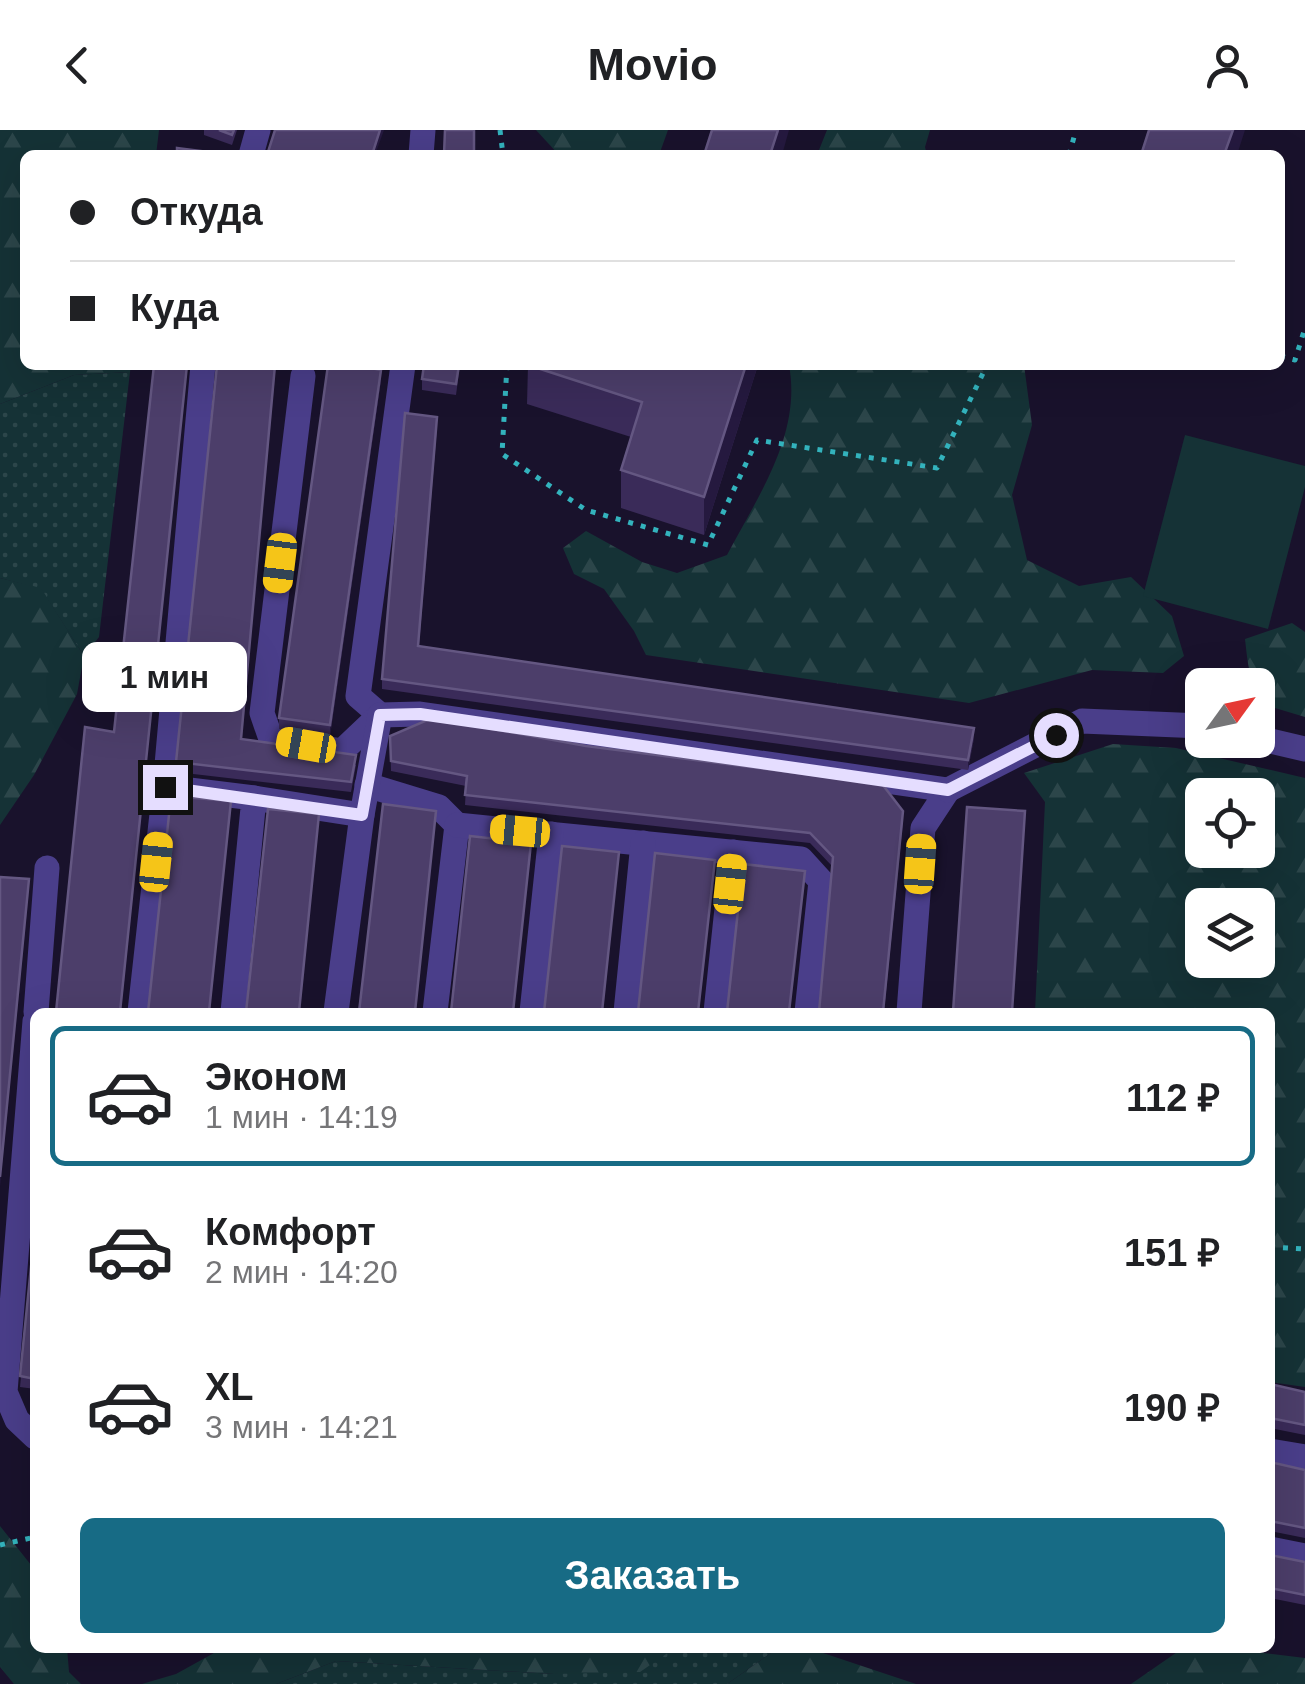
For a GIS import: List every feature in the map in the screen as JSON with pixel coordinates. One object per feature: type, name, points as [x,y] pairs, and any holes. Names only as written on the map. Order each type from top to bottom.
[{"type":"lane","points":[[140,1008],[165,787],[203,370]]},
{"type":"lane","points":[[402,370],[358,696],[380,715],[420,714],[948,790]]},
{"type":"lane","points":[[303,376],[262,713],[271,739],[342,752],[380,715]]},
{"type":"lane","points":[[337,1008],[362,815],[380,715]]},
{"type":"lane","points":[[909,1008],[923,828],[948,790],[1082,720],[1185,725]]},
{"type":"lane","points":[[1275,742],[1305,749]]},
{"type":"lane","points":[[368,785],[440,807],[456,825],[802,858],[821,881],[806,1008]]},
{"type":"lane","points":[[165,787],[362,815]]},
{"type":"lane","points":[[232,1008],[254,798]]},
{"type":"lane","points":[[435,1008],[456,825]]},
{"type":"lane","points":[[532,1008],[551,834]]},
{"type":"lane","points":[[626,1008],[643,843]]},
{"type":"lane","points":[[716,1008],[733,852]]},
{"type":"lane","points":[[36,1008],[48,868]]},
{"type":"lane","points":[[30,1083],[5,1392],[17,1420],[30,1433]]},
{"type":"lane","points":[[1275,1452],[1305,1457]]},
{"type":"lane","points":[[1275,1550],[1305,1556]]},
{"type":"path","points":[[1296,360],[1305,328]]},
{"type":"path","points":[[1285,357],[1305,361]]},
{"type":"path","points":[[507,370],[502,454],[586,510],[708,546],[758,440],[937,468],[985,370]]},
{"type":"path","points":[[1275,1246],[1305,1249]]},
{"type":"path","points":[[0,1545],[30,1537]]},
{"type":"green space","points":[[0,130],[159,130],[157,150],[20,150],[20,370],[130,370],[74,375],[0,404]]},
{"type":"green space","points":[[536,130],[668,130],[661,150],[554,150]]},
{"type":"green space","points":[[827,130],[930,130],[926,150],[819,150]]},
{"type":"green space","points":[[789,370],[1025,370],[1032,425],[1012,495],[1027,560],[1079,586],[1131,577],[1172,616],[1184,656],[1163,673],[1092,670],[969,703],[646,655],[604,589],[574,574],[563,548],[586,531],[642,562],[677,573],[727,555],[774,464],[789,416]]},
{"type":"green space","points":[[130,372],[99,637],[84,656],[41,589],[0,578],[0,404],[74,375]]},
{"type":"green space","points":[[1185,435],[1305,466],[1305,487],[1268,629],[1143,596]]},
{"type":"green space","points":[[0,578],[41,588],[84,656],[77,694],[34,775],[0,825]]},
{"type":"green space","points":[[1292,623],[1305,632],[1305,717],[1275,708],[1275,668],[1250,668],[1245,639]]},
{"type":"green space","points":[[1113,744],[1176,748],[1185,750],[1185,758],[1219,758],[1305,778],[1305,1387],[1275,1383],[1275,1008],[1035,1008],[1045,802],[1024,773]]},
{"type":"green space","points":[[0,1526],[30,1564],[30,1653],[67,1653],[69,1672],[81,1684],[14,1684],[0,1667]]},
{"type":"green space","points":[[214,1653],[668,1653],[640,1672],[554,1674],[336,1661],[276,1684],[142,1684],[176,1674]]},
{"type":"green space","points":[[663,1653],[771,1653],[727,1684],[276,1684],[336,1661],[554,1674]]},
{"type":"green space","points":[[771,1653],[823,1653],[916,1684],[727,1684]]},
{"type":"green space","points":[[1176,1653],[1264,1653],[1305,1658],[1305,1684],[1131,1684]]},
{"type":"building","points":[[275,130],[380,130],[374,150],[269,150]]},
{"type":"building","points":[[445,130],[474,130],[474,150],[444,150]]},
{"type":"building","points":[[712,130],[778,130],[772,150],[706,150]]},
{"type":"building","points":[[1149,130],[1233,130],[1226,150],[1143,150]]},
{"type":"building","points":[[153,370],[186,370],[120,1008],[56,1008],[85,727],[114,732]]},
{"type":"building","points":[[216,370],[275,370],[241,739],[356,755],[351,782],[176,762]]},
{"type":"building","points":[[327,370],[381,370],[330,725],[279,718]]},
{"type":"building","points":[[423,370],[458,370],[456,384],[422,379]]},
{"type":"building","points":[[543,370],[744,370],[704,497],[621,470],[642,402]]},
{"type":"building","points":[[405,413],[437,417],[418,646],[974,728],[968,760],[382,679]]},
{"type":"building","points":[[432,718],[586,746],[882,784],[903,811],[883,1008],[819,1008],[833,857],[810,833],[465,795],[467,776],[391,761],[390,736]]},
{"type":"building","points":[[171,796],[231,801],[209,1008],[148,1008]]},
{"type":"building","points":[[383,804],[436,811],[415,1008],[359,1008]]},
{"type":"building","points":[[967,807],[1025,811],[1012,1008],[953,1008]]},
{"type":"building","points":[[268,809],[319,814],[299,1008],[246,1008]]},
{"type":"building","points":[[470,836],[531,843],[513,1008],[451,1008]]},
{"type":"building","points":[[562,846],[619,852],[602,1008],[544,1008]]},
{"type":"building","points":[[655,853],[715,860],[698,1008],[638,1008]]},
{"type":"building","points":[[743,864],[805,871],[789,1008],[727,1008]]},
{"type":"building","points":[[0,877],[29,879],[0,1177]]},
{"type":"building","points":[[30,1277],[30,1378],[20,1376]]},
{"type":"building","points":[[1275,1385],[1305,1392],[1305,1425],[1275,1419]]},
{"type":"building","points":[[1275,1463],[1305,1470],[1305,1528],[1275,1522]]},
{"type":"building","points":[[1275,1556],[1305,1562],[1305,1595],[1275,1589]]},
{"type":"route","points":[[165,787],[362,815],[380,715],[420,714],[948,790],[1056,735]]}]
